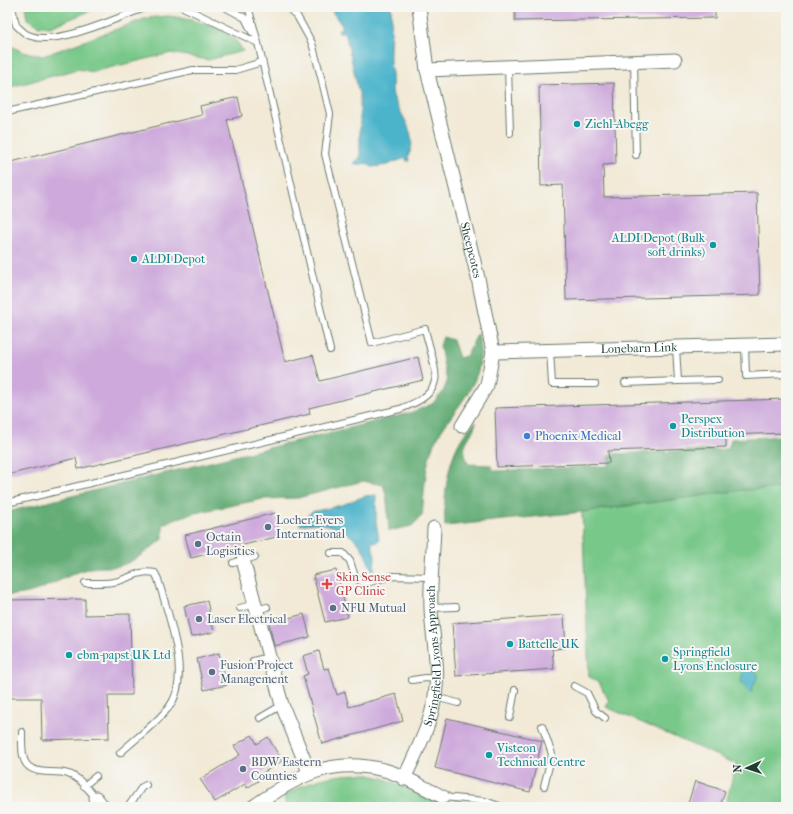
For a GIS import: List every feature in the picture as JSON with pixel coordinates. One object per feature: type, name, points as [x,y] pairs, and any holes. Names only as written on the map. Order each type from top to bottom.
[{"type":"street","name":"Sheepcotes","points":[[419,7],[427,70],[478,278],[493,352],[487,385],[462,426]]},
{"type":"street","points":[[427,70],[675,60]]},
{"type":"street","name":"Lonebarn Link","points":[[493,352],[786,344]]},
{"type":"street","name":"Springfield Lyons Approach","points":[[404,779],[428,724],[435,697],[437,652],[431,608],[434,528]]},
{"type":"street","points":[[244,560],[259,607],[269,657],[282,706],[309,772]]},
{"type":"street","points":[[253,807],[309,772],[331,767],[360,766],[385,770],[443,797]]},
{"type":"lane","points":[[12,7],[16,25],[29,36],[45,39],[63,37],[147,7]]},
{"type":"lane","points":[[183,7],[258,42]]},
{"type":"lane","points":[[225,7],[245,18],[258,42]]},
{"type":"lane","points":[[244,7],[249,10],[258,42],[330,350]]},
{"type":"lane","points":[[7,502],[400,408],[416,403],[428,393],[436,381],[433,360],[424,329],[372,343],[326,154],[330,114],[321,77],[312,43],[297,16],[287,7]]},
{"type":"lane","points":[[7,112],[193,70],[235,70],[262,62]]},
{"type":"lane","points":[[634,62],[636,155]]},
{"type":"lane","points":[[508,67],[510,133]]},
{"type":"lane","points":[[746,345],[746,376],[786,374]]},
{"type":"lane","points":[[676,347],[678,381]]},
{"type":"lane","points":[[550,350],[552,384],[595,384]]},
{"type":"lane","points":[[625,383],[718,380]]},
{"type":"lane","points":[[331,553],[343,553],[350,561],[355,577],[366,583],[392,576],[432,577]]},
{"type":"lane","points":[[85,583],[117,581],[135,573],[146,571],[155,573],[158,579],[178,656],[179,676],[176,693],[170,706],[120,753]]},
{"type":"lane","points":[[240,608],[259,607]]},
{"type":"lane","points":[[431,608],[456,607]]},
{"type":"lane","points":[[253,661],[269,657]]},
{"type":"lane","points":[[412,680],[426,678],[437,679]]},
{"type":"lane","points":[[574,686],[587,693],[596,711],[605,718]]},
{"type":"lane","points":[[510,717],[515,690]]},
{"type":"lane","points":[[435,697],[458,703]]},
{"type":"lane","points":[[260,718],[282,706]]},
{"type":"lane","points":[[542,726],[552,754],[544,786]]},
{"type":"lane","points":[[22,732],[22,750],[25,764],[29,769],[68,774],[78,779],[99,803]]},
{"type":"lane","points":[[84,786],[96,776]]},
{"type":"lane","points":[[128,807],[142,787],[146,785]]},
{"type":"lane","points":[[443,797],[485,801],[502,807]]},
{"type":"green space","points":[[25,7],[100,7],[50,27],[39,26],[27,19]]},
{"type":"green space","points":[[168,16],[188,19],[220,30],[238,43],[243,51],[208,60],[171,53],[92,72],[79,69],[7,88],[7,44],[23,52],[43,56],[147,18]]},
{"type":"green space","points":[[478,333],[480,358],[478,370],[468,392],[439,435],[430,453],[424,490],[422,516],[412,526],[389,531],[387,502],[383,485],[363,481],[298,498],[263,499],[195,513],[174,519],[163,525],[163,539],[137,558],[125,564],[116,567],[91,568],[70,575],[30,593],[7,595],[7,512],[410,413],[432,404],[443,392],[447,382],[440,346],[443,337],[453,340],[459,358],[466,356]]},
{"type":"green space","points":[[476,422],[465,446],[468,464],[491,465],[494,471],[609,466],[610,454],[728,449],[731,439],[786,436],[786,494],[784,488],[743,490],[582,512],[445,526],[445,499],[449,470],[453,456],[467,431]]},
{"type":"green space","points":[[784,488],[786,494],[786,807],[725,807],[736,764],[606,707],[609,701],[600,684],[589,676],[582,512],[743,490]]},
{"type":"green space","points":[[365,774],[383,778],[449,807],[286,807],[284,796],[304,785],[332,776]]},
{"type":"green space","points":[[458,801],[479,807],[449,807],[451,802]]},
{"type":"water","points":[[329,7],[391,7],[392,21],[390,64],[392,72],[392,94],[410,133],[412,141],[408,156],[409,161],[405,158],[387,165],[372,167],[366,163],[356,165],[354,163],[360,158],[360,98],[345,32],[339,32],[338,30],[343,27]]},
{"type":"water","points":[[376,495],[376,522],[379,540],[376,543],[371,541],[375,556],[374,571],[372,571],[362,548],[357,541],[343,531],[335,527],[318,523],[299,524],[311,512],[342,505],[365,496]]},
{"type":"water","points":[[742,663],[759,675],[753,686],[752,692],[750,693],[741,681],[743,671]]},
{"type":"building","points":[[515,7],[715,7],[715,18],[515,21]]},
{"type":"building","points":[[614,83],[616,164],[603,165],[604,197],[757,193],[760,295],[566,300],[563,185],[541,186],[539,85]]},
{"type":"building","name":"ALDI Depot","points":[[238,97],[242,116],[227,120],[285,362],[313,355],[320,381],[418,357],[423,380],[309,408],[310,414],[78,469],[76,458],[7,475],[7,163],[202,115],[200,106]]},
{"type":"building","points":[[786,399],[786,433],[726,435],[726,447],[608,451],[609,463],[497,467],[495,408]]},
{"type":"building","points":[[275,513],[280,536],[191,558],[185,535]]},
{"type":"building","points":[[336,570],[348,617],[325,622],[313,575]]},
{"type":"building","name":"ebm-papst UK Ltd","points":[[85,599],[85,615],[130,614],[132,695],[108,695],[109,738],[42,740],[41,698],[7,698],[7,600]]},
{"type":"building","name":"Laser Electrical","points":[[207,601],[214,632],[191,637],[184,606]]},
{"type":"building","points":[[304,614],[310,637],[274,646],[269,623]]},
{"type":"building","name":"Battelle UK","points":[[564,615],[566,648],[552,649],[554,669],[456,676],[452,623]]},
{"type":"building","points":[[319,651],[324,669],[329,668],[337,695],[345,692],[349,707],[396,694],[403,721],[322,744],[303,676],[308,674],[303,656]]},
{"type":"building","name":"Fusion Project Management","points":[[219,653],[227,685],[204,690],[197,659]]},
{"type":"building","name":"Visteon Technical Centre","points":[[447,718],[542,741],[530,792],[435,768]]},
{"type":"building","name":"BDW Eastern Counties","points":[[252,735],[257,744],[268,737],[282,761],[256,777],[258,781],[247,788],[245,784],[215,802],[200,779],[240,755],[234,746]]},
{"type":"building","points":[[695,781],[725,791],[720,807],[687,807]]},
{"type":"place","name":"Ziehl-Abegg","points":[[577,124]]},
{"type":"place","name":"ALDI Depot (Bulk soft drinks)","points":[[713,245]]},
{"type":"place","name":"ALDI Depot","points":[[134,259]]},
{"type":"place","name":"Perspex Distribution","points":[[673,426]]},
{"type":"place","name":"Phoenix Medical","points":[[527,436]]},
{"type":"place","name":"Locher Evers International","points":[[268,527]]},
{"type":"place","name":"Octain Logisitics","points":[[198,544]]},
{"type":"place","name":"Skin Sense GP Clinic","points":[[327,584]]},
{"type":"place","name":"NFU Mutual","points":[[333,608]]},
{"type":"place","name":"Laser Electrical","points":[[199,619]]},
{"type":"place","name":"Battelle UK","points":[[510,644]]},
{"type":"place","name":"ebm-papst UK Ltd","points":[[69,655]]},
{"type":"place","name":"Springfield Lyons Enclosure","points":[[665,659]]},
{"type":"place","name":"Fusion Project Management","points":[[212,672]]},
{"type":"place","name":"Visteon Technical Centre","points":[[489,755]]},
{"type":"place","name":"BDW Eastern Counties","points":[[243,769]]}]
